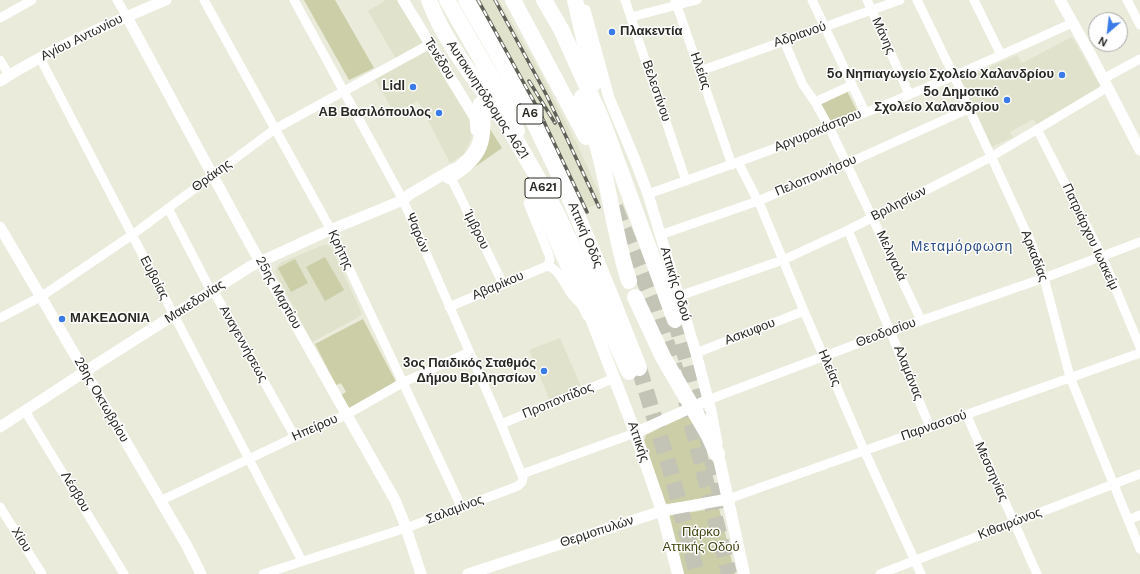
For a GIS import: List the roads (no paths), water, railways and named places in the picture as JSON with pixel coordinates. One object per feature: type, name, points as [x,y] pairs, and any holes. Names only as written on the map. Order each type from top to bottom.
[{"type":"highway","points":[[422,0],[432,18],[442,43],[478,111],[483,127],[481,141],[475,153],[467,164],[449,176]]},
{"type":"highway","name":"Αυτοκινητόδρομος Α621","points":[[429,0],[432,18],[512,134],[540,182],[560,220],[628,373]]},
{"type":"highway","points":[[438,0],[491,86],[527,131],[560,178]]},
{"type":"highway","points":[[447,0],[511,112],[532,198],[545,216]]},
{"type":"highway","name":"Αττική Οδός","points":[[466,0],[513,83],[542,140],[613,300],[628,373]]},
{"type":"highway","points":[[513,0],[593,128]]},
{"type":"highway","points":[[525,0],[593,128]]},
{"type":"highway","points":[[536,0],[554,32],[579,90],[593,128],[676,320]]},
{"type":"highway","points":[[544,0],[576,59],[603,168],[623,263],[629,281]]},
{"type":"highway","points":[[575,0],[593,128]]},
{"type":"highway","points":[[478,111],[515,156],[545,216],[588,313]]},
{"type":"highway","points":[[635,297],[663,357],[709,436],[717,454]]},
{"type":"main road","name":"Αττικής","points":[[588,313],[628,373],[635,433],[662,511],[678,574]]},
{"type":"main road","name":"Αττικής Οδού","points":[[717,454],[744,574]]},
{"type":"street","points":[[0,18],[32,0]]},
{"type":"street","points":[[117,0],[127,17]]},
{"type":"street","name":"Αγίου Αντωνίου","points":[[4,78],[93,31],[166,0]]},
{"type":"street","name":"Κρήτης","points":[[204,0],[331,230],[462,508]]},
{"type":"street","name":"Ψαρών","points":[[294,0],[403,200],[522,474]]},
{"type":"street","name":"Τενέδου","points":[[402,0],[430,44],[478,111]]},
{"type":"street","name":"Αττικής Οδού","points":[[582,0],[609,98],[648,194],[696,353],[718,448],[717,454]]},
{"type":"street","name":"Βελεστίνου","points":[[625,0],[686,181]]},
{"type":"street","points":[[631,18],[675,3],[697,0]]},
{"type":"street","points":[[812,0],[865,112]]},
{"type":"street","name":"Μάνης","points":[[867,0],[910,94]]},
{"type":"street","name":"Αδριανού","points":[[700,71],[900,0]]},
{"type":"street","name":"Αρκαδίας","points":[[917,0],[954,76],[1032,245],[1044,278],[1070,377],[1140,550]]},
{"type":"street","points":[[974,0],[1001,56]]},
{"type":"street","points":[[1060,0],[1139,146]]},
{"type":"street","points":[[1127,0],[1140,25]]},
{"type":"street","name":"Ηλείας","points":[[675,3],[735,164],[761,207],[864,450],[921,574]]},
{"type":"street","name":"25ης Μαρτίου","points":[[127,17],[260,261],[395,500],[421,574]]},
{"type":"street","name":"Αργυροκάστρου","points":[[648,194],[735,164],[829,128],[1001,56],[1072,22]]},
{"type":"street","name":"Μελιγαλά","points":[[784,41],[803,85],[829,128],[873,217],[921,320]]},
{"type":"street","name":"Θράκης","points":[[0,318],[42,296],[132,235],[275,129],[430,44]]},
{"type":"street","name":"Ευβοίας","points":[[40,58],[302,561]]},
{"type":"street","name":"Βριλησίων","points":[[679,296],[783,260],[848,230],[991,157],[1037,129],[1140,59]]},
{"type":"street","points":[[0,60],[4,78]]},
{"type":"street","points":[[814,102],[852,85]]},
{"type":"street","name":"Πελοποννήσου","points":[[660,235],[758,201],[846,164],[968,109]]},
{"type":"street","name":"Μακεδονίας","points":[[403,200],[410,194],[463,162],[470,151],[476,136],[478,111]]},
{"type":"street","name":"Πατριάρχου Ιωακείμ","points":[[1037,129],[1102,256],[1140,347]]},
{"type":"street","name":"Μακεδονίας","points":[[0,428],[84,372],[260,261],[414,196],[449,176]]},
{"type":"street","name":"Ίμβρου","points":[[449,176],[503,284]]},
{"type":"street","points":[[532,198],[549,255],[549,263],[547,266],[556,271],[572,295],[588,313]]},
{"type":"street","name":"Αναγεννήσεως","points":[[168,208],[210,287],[295,437]]},
{"type":"street","name":"28ης Οκτωβρίου","points":[[0,227],[42,296],[84,372],[187,546],[200,574]]},
{"type":"street","name":"Αλαμάνας","points":[[848,230],[930,427]]},
{"type":"street","name":"Θεοδοσίου","points":[[635,433],[708,400],[921,320],[1044,278],[1140,242]]},
{"type":"street","name":"Αβαρίκου","points":[[449,307],[547,266]]},
{"type":"street","name":"Ασκυφου","points":[[696,353],[804,311]]},
{"type":"street","name":"Ηπείρου","points":[[160,501],[295,437],[346,415],[402,383],[469,352]]},
{"type":"street","name":"Παρνασσού","points":[[728,499],[1140,353]]},
{"type":"street","name":"Προποντίδος","points":[[501,424],[628,373]]},
{"type":"street","name":"Λέσβου","points":[[25,411],[124,574]]},
{"type":"street","name":"Μεσσηνίας","points":[[966,414],[1013,523],[1037,574]]},
{"type":"street","points":[[522,474],[635,433]]},
{"type":"street","name":"Σαλαμίνος","points":[[263,574],[406,528],[462,508],[521,484],[523,478],[522,474]]},
{"type":"street","name":"Κιθαιρώνος","points":[[880,574],[1140,474]]},
{"type":"street","name":"Θερμοπυλών","points":[[468,574],[662,511],[728,499]]},
{"type":"street","name":"Χίου","points":[[0,507],[42,574]]},
{"type":"street","points":[[1128,520],[1140,515]]},
{"type":"tunnel","points":[[615,207],[654,305],[676,371]]},
{"type":"tunnel","points":[[675,320],[701,410],[723,508]]},
{"type":"tunnel","points":[[639,368],[673,479],[697,574]]},
{"type":"tunnel","points":[[686,401],[729,574]]},
{"type":"railway","points":[[478,0],[537,107],[587,212]]},
{"type":"railway","points":[[495,0],[547,96],[599,207]]},
{"type":"railway","points":[[529,81],[555,123]]},
{"type":"place","name":"Πλακεντία","points":[[612,32]]},
{"type":"place","name":"5ο Νηπιαγωγείο Σχολείο Χαλανδρίου","points":[[1062,75]]},
{"type":"place","name":"Lidl","points":[[413,87]]},
{"type":"place","name":"5ο Δημοτικό Σχολείο Χαλανδρίου","points":[[1007,100]]},
{"type":"place","name":"ΑΒ Βασιλόπουλος","points":[[439,113]]},
{"type":"place","name":"ΜΑΚΕΔΟΝΙΑ","points":[[62,319]]},
{"type":"place","name":"3ος Παιδικός Σταθμός Δήμου Βριλησσίων","points":[[544,371]]},
{"type":"district","name":"Μεταμόρφωση","points":[[962,247]]},
{"type":"park label","name":"Πάρκο Αττικής Οδού","points":[[701,540]]}]
